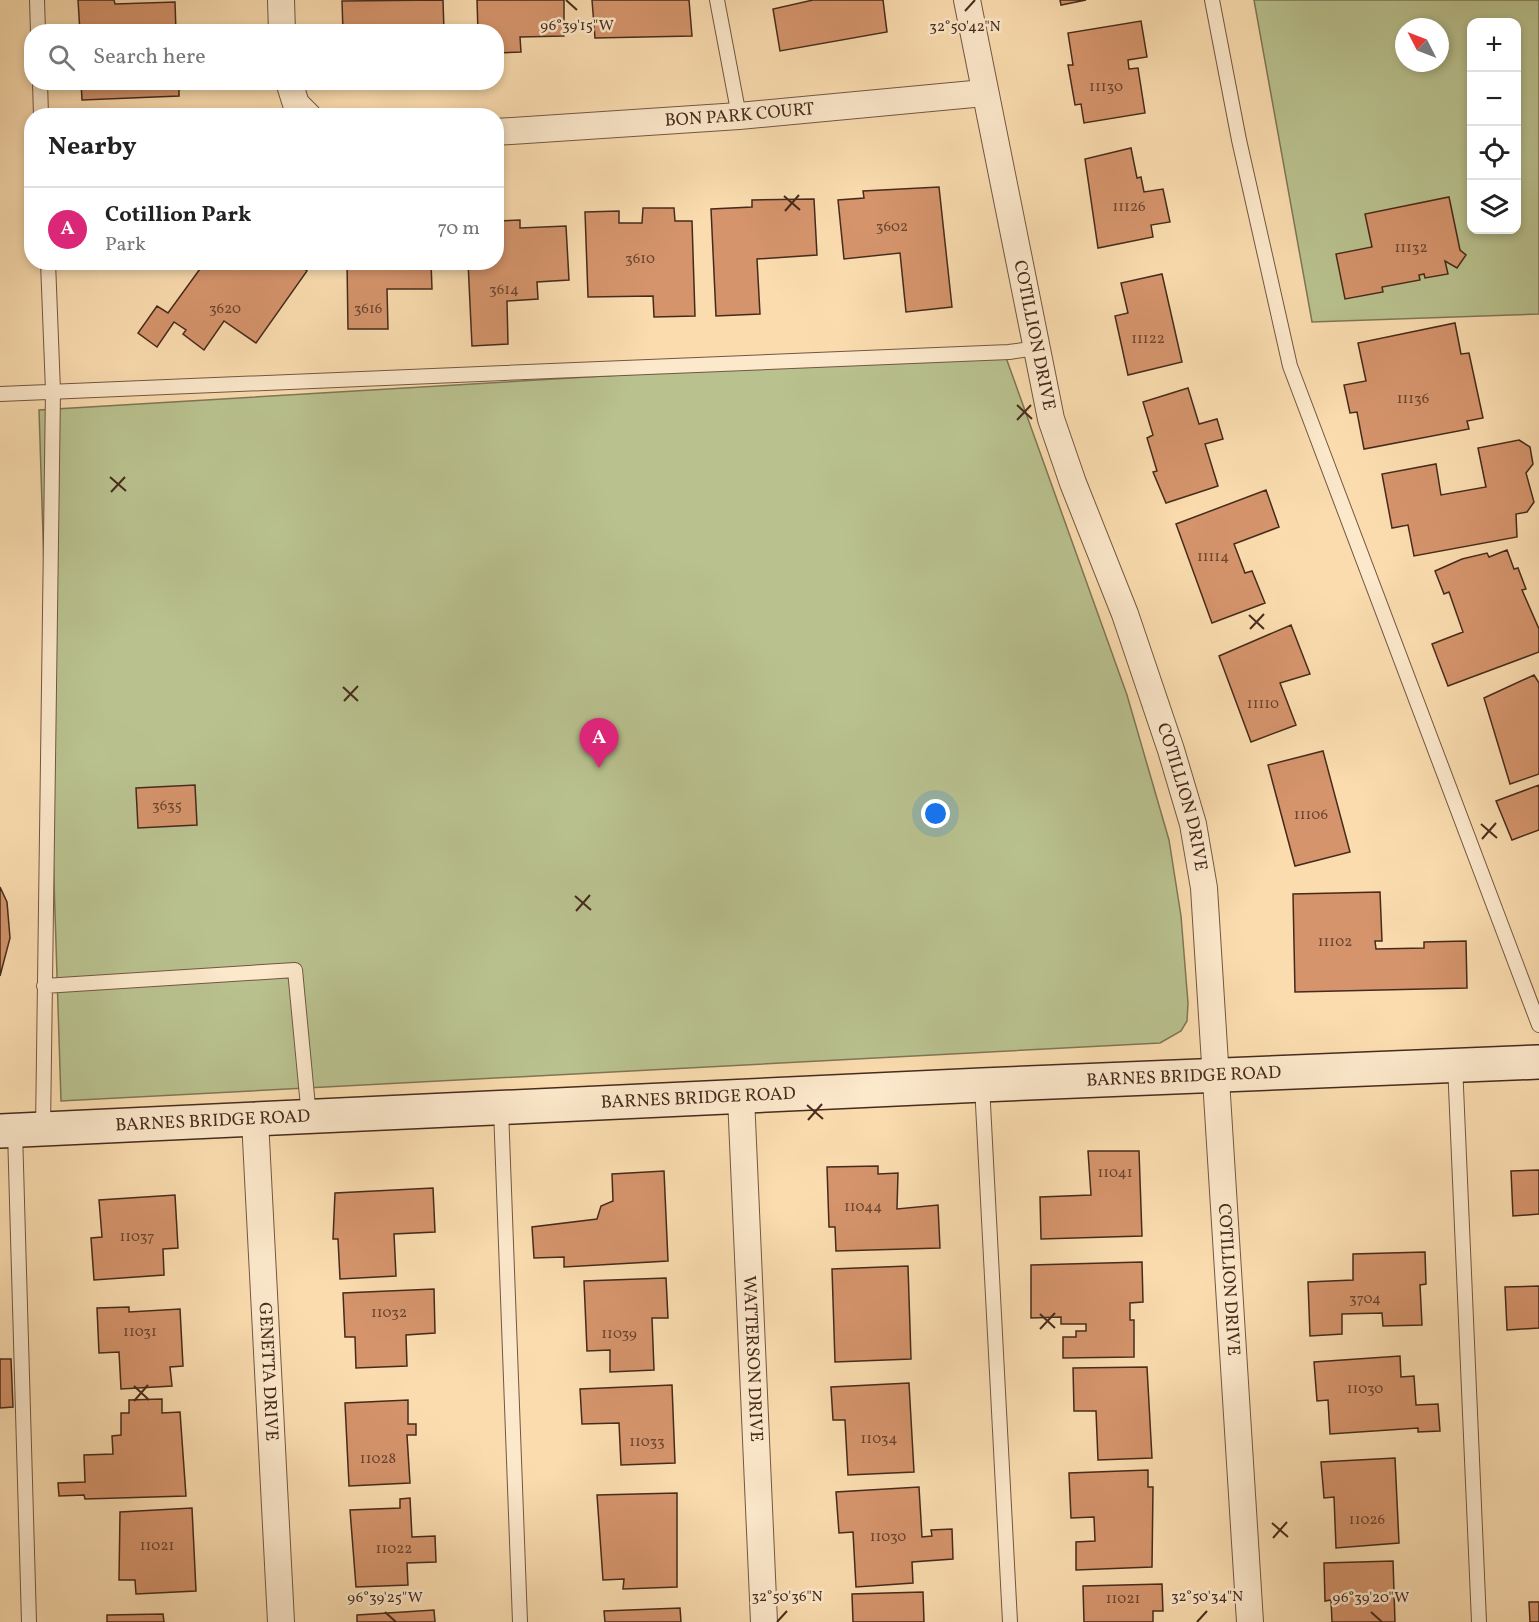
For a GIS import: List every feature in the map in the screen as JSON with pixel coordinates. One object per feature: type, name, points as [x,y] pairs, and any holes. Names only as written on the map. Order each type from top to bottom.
[{"type":"street","points":[[281,0],[282,24]]},
{"type":"street","name":"COTILLION DRIVE","points":[[967,0],[1051,419],[1072,483],[1125,614],[1171,750],[1193,824],[1204,888],[1250,1622]]},
{"type":"street","points":[[292,90],[296,104],[300,108]]},
{"type":"street","name":"BON PARK COURT","points":[[504,131],[739,116],[984,93]]},
{"type":"street","name":"BARNES BRIDGE ROAD","points":[[19,1130],[982,1085],[1539,1062]]},
{"type":"street","name":"WATTERSON DRIVE","points":[[741,1097],[764,1622]]},
{"type":"street","name":"GENETTA DRIVE","points":[[255,1120],[281,1622]]},
{"type":"lane","points":[[37,0],[38,24]]},
{"type":"lane","points":[[717,0],[739,116]]},
{"type":"lane","points":[[1212,0],[1239,140],[1290,366],[1539,1025]]},
{"type":"lane","points":[[40,90],[41,108]]},
{"type":"lane","points":[[29,1622],[19,1130],[44,986],[53,392],[48,270]]},
{"type":"lane","points":[[0,394],[1009,352],[1037,348]]},
{"type":"lane","points":[[44,986],[295,970],[309,1117]]},
{"type":"lane","points":[[1455,1064],[1479,1622]]},
{"type":"lane","points":[[982,1085],[1010,1622]]},
{"type":"lane","points":[[501,1109],[520,1622]]},
{"type":"green space","points":[[1254,0],[1539,0],[1539,314],[1312,322]]},
{"type":"green space","points":[[1004,352],[1127,695],[1169,840],[1181,916],[1188,1003],[1187,1021],[1181,1031],[1160,1043],[61,1101],[39,410]]},
{"type":"building","points":[[78,0],[114,0],[115,4],[175,2],[176,24],[80,24]]},
{"type":"building","points":[[443,0],[444,24],[343,24],[342,1]]},
{"type":"building","points":[[477,0],[564,0],[564,36],[520,37],[521,52],[504,53],[504,24],[478,24]]},
{"type":"building","points":[[592,0],[689,0],[692,36],[595,38]]},
{"type":"building","points":[[813,0],[883,0],[887,32],[780,51],[773,9]]},
{"type":"building","points":[[1060,0],[1086,0],[1061,5]]},
{"type":"building","points":[[1141,21],[1147,57],[1128,60],[1129,69],[1138,68],[1145,113],[1084,123],[1081,104],[1075,105],[1068,65],[1073,65],[1068,33]]},
{"type":"building","points":[[81,90],[179,90],[179,96],[82,100]]},
{"type":"building","points":[[1131,148],[1137,178],[1141,177],[1144,192],[1163,189],[1170,222],[1151,225],[1153,237],[1098,248],[1085,159]]},
{"type":"building","points":[[939,187],[952,307],[906,312],[900,253],[844,259],[838,200],[864,198],[863,191]]},
{"type":"building","points":[[1449,197],[1460,250],[1466,255],[1457,268],[1445,261],[1448,274],[1425,278],[1424,274],[1419,275],[1420,280],[1382,287],[1383,292],[1345,299],[1336,254],[1372,247],[1365,214]]},
{"type":"building","points":[[814,199],[817,255],[757,259],[760,314],[716,316],[711,209],[752,207],[752,200]]},
{"type":"building","points":[[643,208],[674,208],[675,221],[692,221],[695,316],[654,317],[653,296],[588,297],[585,212],[619,211],[619,223],[642,223]]},
{"type":"building","points":[[520,220],[520,228],[566,226],[569,280],[537,282],[538,299],[507,301],[508,344],[472,346],[468,270],[504,270],[504,221]]},
{"type":"building","points":[[199,270],[307,271],[256,343],[224,321],[204,350],[183,334],[186,330],[174,322],[157,347],[138,333],[157,306],[168,313]]},
{"type":"building","points":[[347,270],[431,270],[432,289],[387,289],[388,329],[348,329]]},
{"type":"building","points":[[1162,274],[1182,362],[1128,375],[1115,316],[1128,313],[1121,283]]},
{"type":"building","points":[[1455,323],[1461,354],[1469,353],[1483,418],[1467,421],[1469,429],[1364,449],[1357,412],[1350,413],[1344,385],[1366,381],[1358,343]]},
{"type":"building","points":[[1188,388],[1199,424],[1217,419],[1223,439],[1205,444],[1218,486],[1166,503],[1153,472],[1157,471],[1147,438],[1153,435],[1143,402]]},
{"type":"building","points":[[1519,440],[1530,447],[1533,464],[1526,473],[1534,502],[1527,512],[1516,514],[1517,537],[1414,556],[1408,525],[1392,528],[1382,474],[1436,464],[1441,495],[1486,487],[1478,448]]},
{"type":"building","points":[[1266,490],[1279,527],[1234,544],[1245,573],[1252,571],[1265,603],[1212,623],[1176,524]]},
{"type":"building","points":[[1507,550],[1514,569],[1518,568],[1526,589],[1522,590],[1539,629],[1539,652],[1448,686],[1432,644],[1463,632],[1449,592],[1444,594],[1435,571],[1462,559],[1487,553],[1489,557]]},
{"type":"building","points":[[1291,625],[1310,674],[1280,683],[1296,725],[1251,742],[1219,656]]},
{"type":"building","points":[[1534,675],[1539,683],[1539,774],[1510,784],[1484,698]]},
{"type":"building","points":[[1323,751],[1350,852],[1295,866],[1268,765]]},
{"type":"building","points":[[195,785],[197,825],[138,828],[136,788]]},
{"type":"building","points":[[1539,785],[1539,830],[1512,840],[1496,801]]},
{"type":"building","points":[[0,887],[7,902],[10,938],[0,976]]},
{"type":"building","points":[[1380,892],[1382,941],[1375,941],[1376,949],[1424,948],[1424,942],[1466,941],[1467,988],[1295,992],[1293,894]]},
{"type":"building","points":[[1088,1151],[1139,1151],[1142,1236],[1041,1239],[1040,1197],[1091,1195]]},
{"type":"building","points":[[878,1166],[878,1174],[898,1173],[897,1209],[938,1205],[940,1248],[836,1251],[835,1227],[829,1227],[827,1167]]},
{"type":"building","points":[[1539,1170],[1539,1214],[1513,1216],[1511,1171]]},
{"type":"building","points":[[664,1171],[668,1261],[564,1267],[564,1257],[534,1258],[532,1227],[597,1219],[601,1206],[613,1201],[612,1174]]},
{"type":"building","points":[[433,1188],[435,1232],[394,1234],[396,1276],[340,1279],[338,1239],[333,1239],[335,1193]]},
{"type":"building","points":[[175,1195],[178,1248],[163,1249],[164,1275],[94,1280],[91,1238],[102,1237],[99,1200]]},
{"type":"building","points":[[1425,1252],[1426,1284],[1420,1285],[1422,1325],[1383,1326],[1382,1313],[1342,1314],[1342,1334],[1310,1336],[1308,1282],[1353,1280],[1353,1254]]},
{"type":"building","points":[[1142,1262],[1143,1302],[1130,1303],[1130,1320],[1134,1320],[1134,1357],[1063,1358],[1063,1337],[1076,1337],[1076,1331],[1086,1331],[1086,1324],[1061,1324],[1061,1317],[1031,1318],[1031,1265]]},
{"type":"building","points":[[908,1266],[911,1359],[835,1362],[832,1269]]},
{"type":"building","points":[[666,1278],[668,1318],[652,1318],[654,1370],[610,1372],[610,1350],[587,1351],[584,1281]]},
{"type":"building","points":[[1539,1286],[1539,1328],[1507,1330],[1505,1287]]},
{"type":"building","points":[[434,1289],[435,1333],[406,1335],[407,1366],[356,1368],[355,1337],[345,1337],[343,1293]]},
{"type":"building","points":[[129,1307],[129,1312],[180,1309],[183,1366],[170,1367],[172,1386],[121,1389],[119,1352],[99,1353],[97,1308]]},
{"type":"building","points":[[1400,1356],[1401,1377],[1414,1376],[1416,1405],[1438,1404],[1440,1431],[1418,1432],[1418,1428],[1330,1434],[1328,1400],[1317,1401],[1314,1362]]},
{"type":"building","points":[[0,1359],[11,1359],[13,1407],[0,1408]]},
{"type":"building","points":[[1147,1367],[1152,1458],[1098,1460],[1096,1411],[1074,1411],[1073,1368]]},
{"type":"building","points":[[909,1383],[914,1472],[848,1475],[845,1420],[833,1420],[831,1387]]},
{"type":"building","points":[[672,1385],[675,1463],[621,1465],[619,1423],[582,1424],[580,1389]]},
{"type":"building","points":[[162,1399],[162,1413],[180,1412],[186,1496],[85,1499],[84,1495],[59,1496],[58,1483],[85,1482],[84,1455],[113,1454],[112,1436],[121,1435],[121,1413],[129,1413],[129,1400]]},
{"type":"building","points":[[408,1400],[408,1424],[416,1424],[416,1435],[407,1435],[410,1483],[349,1486],[345,1403]]},
{"type":"building","points":[[1395,1458],[1399,1543],[1336,1548],[1334,1497],[1324,1498],[1321,1462]]},
{"type":"building","points":[[1148,1470],[1148,1487],[1153,1487],[1152,1567],[1076,1570],[1076,1542],[1095,1541],[1094,1517],[1071,1518],[1069,1473]]},
{"type":"building","points":[[919,1487],[922,1537],[932,1536],[931,1530],[952,1529],[953,1559],[912,1562],[913,1583],[856,1587],[853,1532],[839,1533],[836,1492]]},
{"type":"building","points":[[677,1493],[677,1587],[623,1589],[624,1579],[603,1580],[597,1495]]},
{"type":"building","points":[[410,1498],[412,1537],[435,1536],[436,1562],[407,1563],[408,1585],[356,1587],[350,1510],[400,1508],[400,1499]]},
{"type":"building","points":[[192,1508],[196,1591],[136,1594],[135,1580],[119,1580],[120,1512]]},
{"type":"building","points":[[1393,1561],[1395,1622],[1332,1622],[1331,1600],[1325,1601],[1324,1563]]},
{"type":"building","points":[[1162,1584],[1163,1611],[1153,1611],[1153,1622],[1084,1622],[1083,1586]]},
{"type":"building","points":[[923,1592],[924,1622],[853,1622],[852,1594]]},
{"type":"building","points":[[1529,1602],[1539,1602],[1539,1622],[1530,1622]]},
{"type":"building","points":[[680,1608],[681,1622],[605,1622],[604,1611]]},
{"type":"building","points":[[434,1610],[435,1622],[357,1622],[357,1615]]},
{"type":"building","points":[[163,1614],[164,1622],[107,1622],[107,1615]]},
{"type":"place","name":"Cotillion Park","points":[[599,768]]}]
